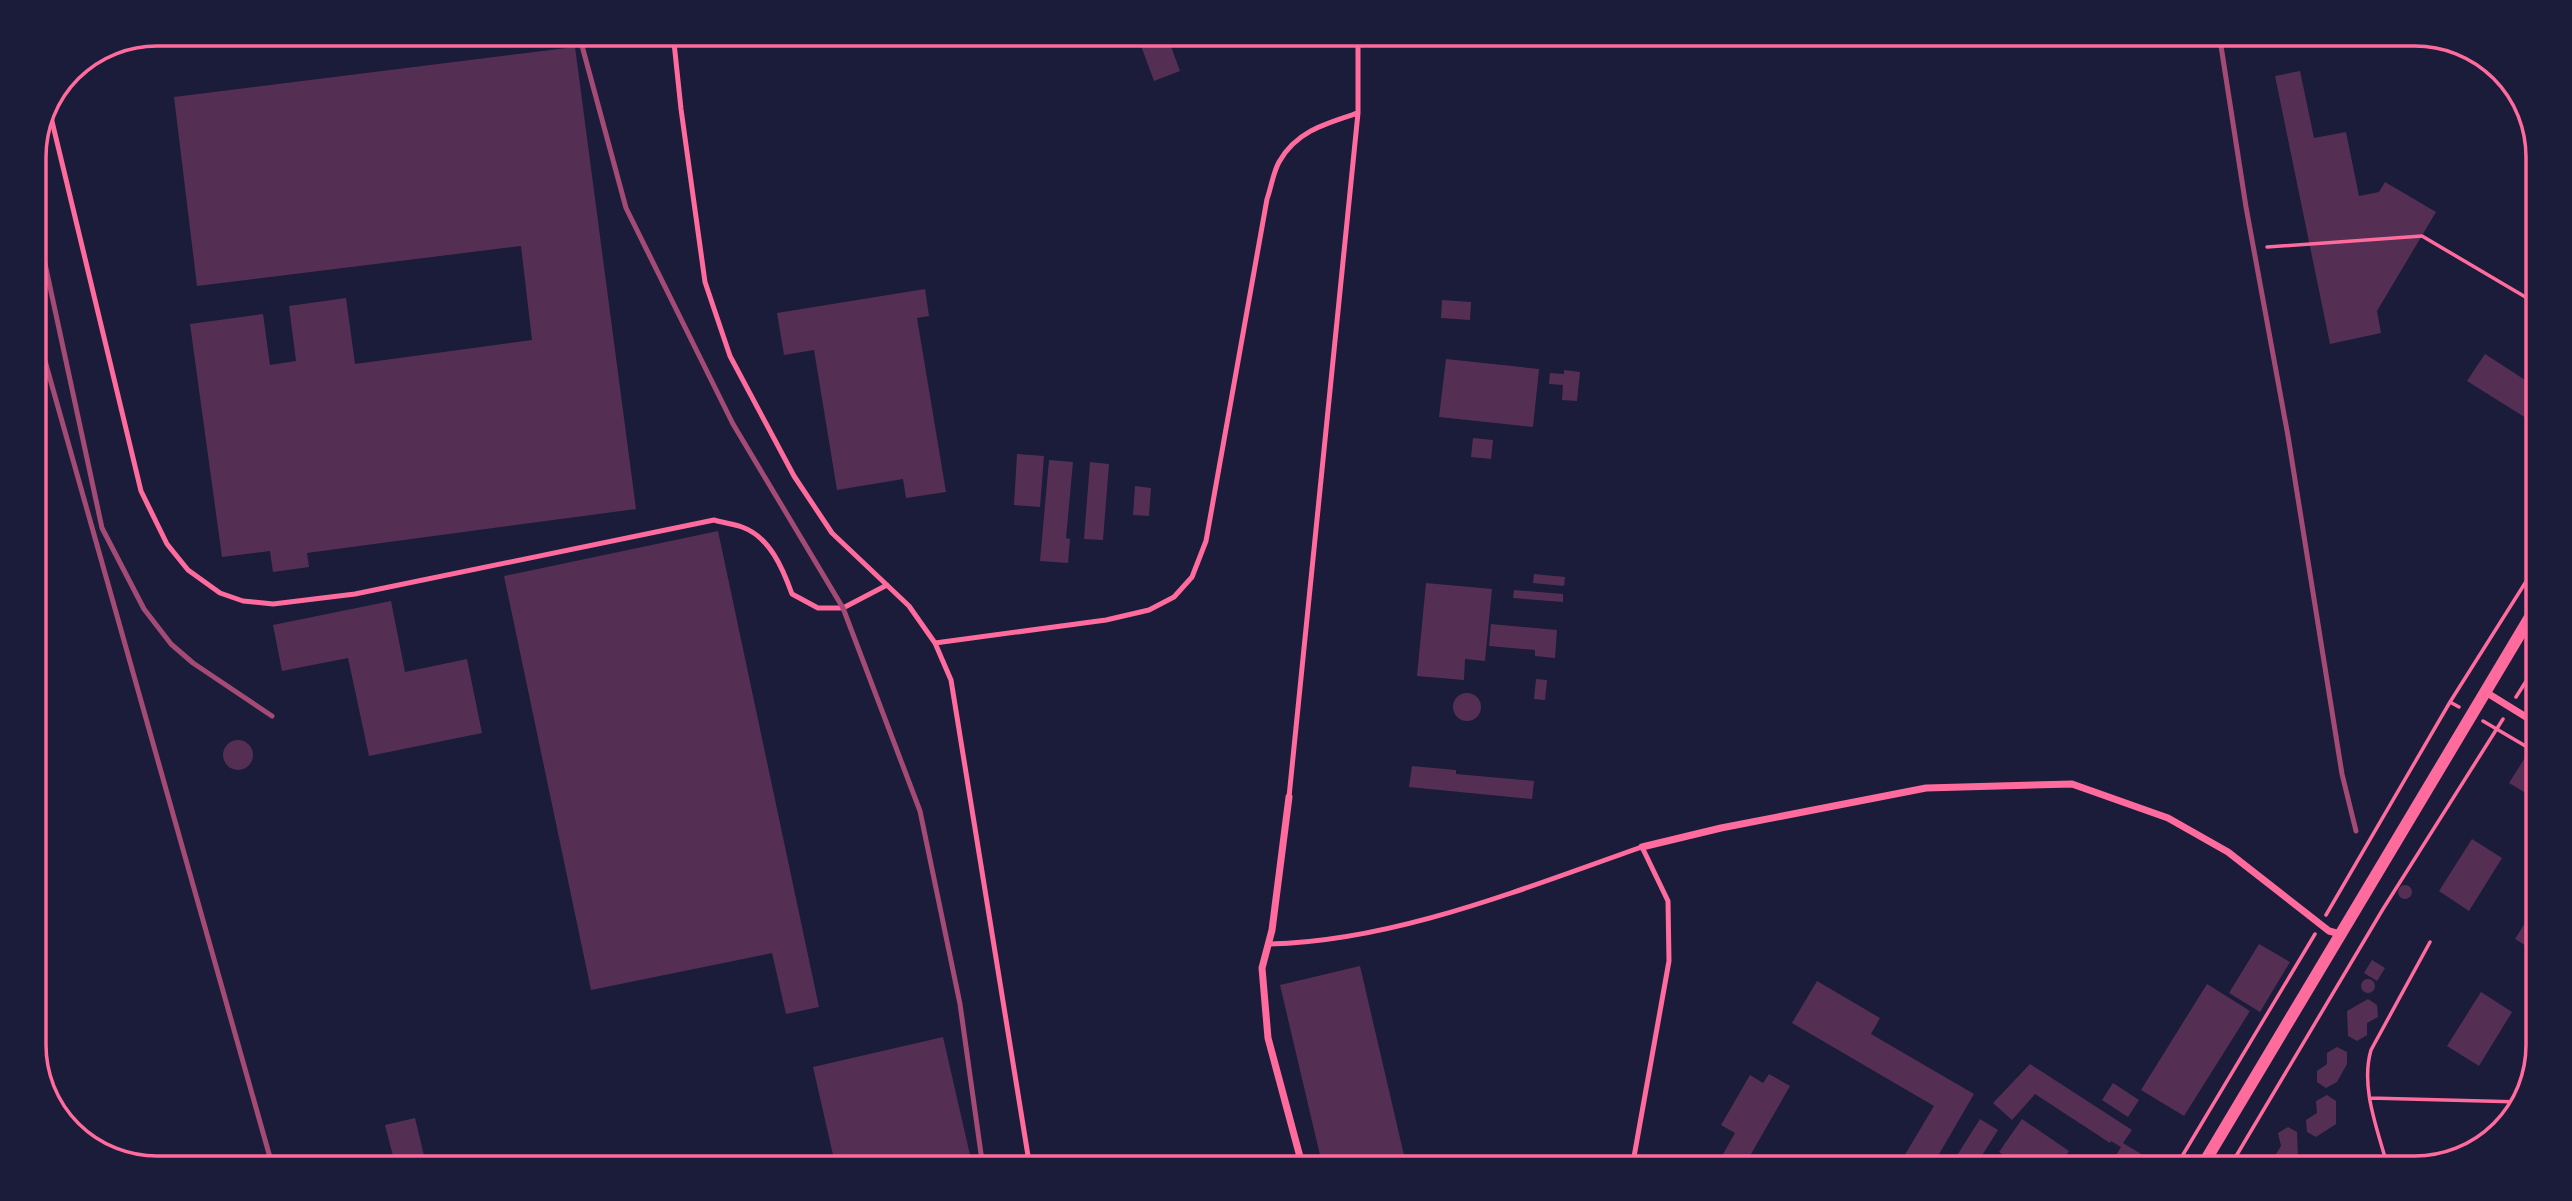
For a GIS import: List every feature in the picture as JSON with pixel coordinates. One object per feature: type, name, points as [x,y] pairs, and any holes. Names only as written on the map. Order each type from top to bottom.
[{"type":"street","points":[[2208,1156],[2526,623]]},
{"type":"street","points":[[2484,691],[2526,717]]},
{"type":"street","points":[[1642,847],[1926,788],[2072,784],[2168,818],[2228,852],[2329,931],[2340,934]]},
{"type":"street","points":[[1289,797],[1272,930],[1262,968],[1268,1038],[1300,1156]]},
{"type":"lane","points":[[674,46],[705,282],[730,356],[794,475],[832,533],[909,606],[935,643],[951,680],[1028,1156]]},
{"type":"lane","points":[[1289,797],[1358,113],[1357,46]]},
{"type":"lane","points":[[935,643],[1106,621],[1149,610],[1174,597],[1192,577],[1206,541],[1267,200],[1279,162],[1294,142],[1313,127],[1358,113]]},
{"type":"lane","points":[[52,121],[141,491],[167,544],[188,570],[220,593],[243,601],[274,604],[355,594],[714,520],[744,528],[758,536],[782,566],[792,594],[818,608],[843,608],[887,585]]},
{"type":"lane","points":[[1268,944],[1299,944],[1383,931],[1533,885],[1642,847],[1668,901],[1669,961],[1634,1156]]},
{"type":"path","points":[[2267,247],[2422,236],[2526,296]]},
{"type":"path","points":[[2236,1156],[2383,909],[2497,729],[2526,746]]},
{"type":"path","points":[[2385,1156],[2370,1098],[2366,1068],[2371,1050],[2430,943]]},
{"type":"path","points":[[2370,1098],[2511,1102]]},
{"type":"building","points":[[1141,46],[1171,46],[1180,71],[1154,81]]},
{"type":"building","points":[[575,47],[636,509],[307,553],[309,567],[273,572],[270,551],[222,557],[190,324],[263,314],[270,365],[296,361],[289,306],[346,298],[355,364],[532,340],[521,246],[197,286],[174,97]]},
{"type":"building","points":[[2300,71],[2314,138],[2346,132],[2359,196],[2379,192],[2385,182],[2436,212],[2377,311],[2381,333],[2330,344],[2275,76]]},
{"type":"building","points":[[925,289],[929,316],[917,318],[946,492],[906,498],[903,479],[837,490],[814,350],[784,355],[777,313]]},
{"type":"building","points":[[1442,300],[1471,302],[1470,320],[1441,318]]},
{"type":"building","points":[[2485,354],[2526,381],[2526,418],[2467,381]]},
{"type":"building","points":[[1446,359],[1539,369],[1533,427],[1439,417]]},
{"type":"building","points":[[1564,370],[1580,372],[1577,401],[1562,400],[1563,385],[1549,384],[1550,373],[1564,374]]},
{"type":"building","points":[[1473,438],[1493,440],[1491,459],[1471,457]]},
{"type":"building","points":[[1017,454],[1044,456],[1040,507],[1014,505]]},
{"type":"building","points":[[1049,460],[1073,462],[1066,538],[1070,539],[1068,563],[1040,561]]},
{"type":"building","points":[[1090,462],[1109,464],[1103,540],[1084,539]]},
{"type":"building","points":[[1135,486],[1151,488],[1149,516],[1133,515]]},
{"type":"building","points":[[718,531],[819,1007],[786,1014],[772,953],[591,990],[504,576]]},
{"type":"building","points":[[1534,574],[1565,577],[1564,586],[1533,583]]},
{"type":"building","points":[[1426,583],[1492,589],[1485,661],[1465,659],[1464,680],[1417,676]]},
{"type":"building","points":[[1514,590],[1563,594],[1563,602],[1513,598]]},
{"type":"building","points":[[391,601],[405,672],[467,659],[482,733],[369,756],[348,658],[282,671],[273,625]]},
{"type":"building","points":[[1491,624],[1557,630],[1555,658],[1535,656],[1535,650],[1489,646]]},
{"type":"building","points":[[1536,679],[1547,680],[1545,700],[1534,699]]},
{"type":"building","points":[[1467,693],[1477,697],[1481,707],[1477,717],[1467,721],[1457,717],[1453,707],[1457,697]]},
{"type":"building","points":[[238,740],[249,744],[253,755],[249,766],[238,770],[227,766],[223,755],[227,744]]},
{"type":"building","points":[[2526,756],[2526,793],[2509,783]]},
{"type":"building","points":[[1412,766],[1456,770],[1456,774],[1534,781],[1532,799],[1409,787]]},
{"type":"building","points":[[2472,839],[2502,858],[2469,911],[2439,891]]},
{"type":"building","points":[[2405,885],[2410,887],[2410,897],[2405,899],[2400,897],[2398,892],[2400,887]]},
{"type":"building","points":[[2526,922],[2526,946],[2515,939]]},
{"type":"building","points":[[2259,944],[2290,962],[2260,1012],[2229,993]]},
{"type":"building","points":[[2372,960],[2385,968],[2377,981],[2364,973]]},
{"type":"building","points":[[1360,966],[1404,1156],[1320,1156],[1280,985]]},
{"type":"building","points":[[2368,979],[2373,981],[2373,991],[2368,993],[2363,991],[2361,986],[2363,981]]},
{"type":"building","points":[[1817,981],[1880,1018],[1871,1034],[1974,1094],[1938,1156],[1904,1156],[1934,1106],[1792,1023]]},
{"type":"building","points":[[2207,984],[2250,1011],[2184,1116],[2141,1090]]},
{"type":"building","points":[[2481,992],[2512,1012],[2479,1066],[2447,1046]]},
{"type":"building","points":[[2368,999],[2377,1005],[2378,1017],[2367,1023],[2367,1035],[2357,1041],[2348,1036],[2347,1011]]},
{"type":"building","points":[[943,1037],[970,1156],[833,1156],[813,1067]]},
{"type":"building","points":[[2337,1047],[2347,1052],[2347,1064],[2337,1082],[2326,1088],[2317,1082],[2317,1071],[2327,1064],[2327,1053]]},
{"type":"building","points":[[2030,1064],[2132,1130],[2123,1143],[2144,1156],[2115,1156],[2121,1147],[2111,1141],[2110,1143],[2035,1094],[2012,1120],[1993,1103]]},
{"type":"building","points":[[1769,1074],[1790,1086],[1750,1156],[1722,1156],[1735,1133],[1721,1125],[1750,1075],[1763,1083]]},
{"type":"building","points":[[2113,1083],[2139,1100],[2128,1117],[2102,1100]]},
{"type":"building","points":[[2327,1095],[2336,1101],[2336,1124],[2316,1137],[2307,1132],[2306,1120],[2317,1113],[2316,1101]]},
{"type":"building","points":[[415,1118],[424,1156],[393,1156],[385,1125]]},
{"type":"building","points":[[1980,1119],[1998,1130],[1982,1156],[1957,1156]]},
{"type":"building","points":[[2022,1119],[2069,1151],[2066,1156],[2005,1156],[1999,1152]]},
{"type":"building","points":[[2288,1127],[2297,1132],[2298,1156],[2275,1156],[2281,1146],[2278,1133]]},
{"type":"railway","points":[[582,46],[626,208],[733,424],[843,608],[920,811],[960,1004],[981,1156]]},
{"type":"railway","points":[[2221,46],[2246,207],[2288,436],[2342,774],[2356,831]]},
{"type":"railway","points":[[46,268],[102,528],[144,609],[171,644],[193,663],[272,716]]},
{"type":"railway","points":[[46,364],[270,1156]]}]
